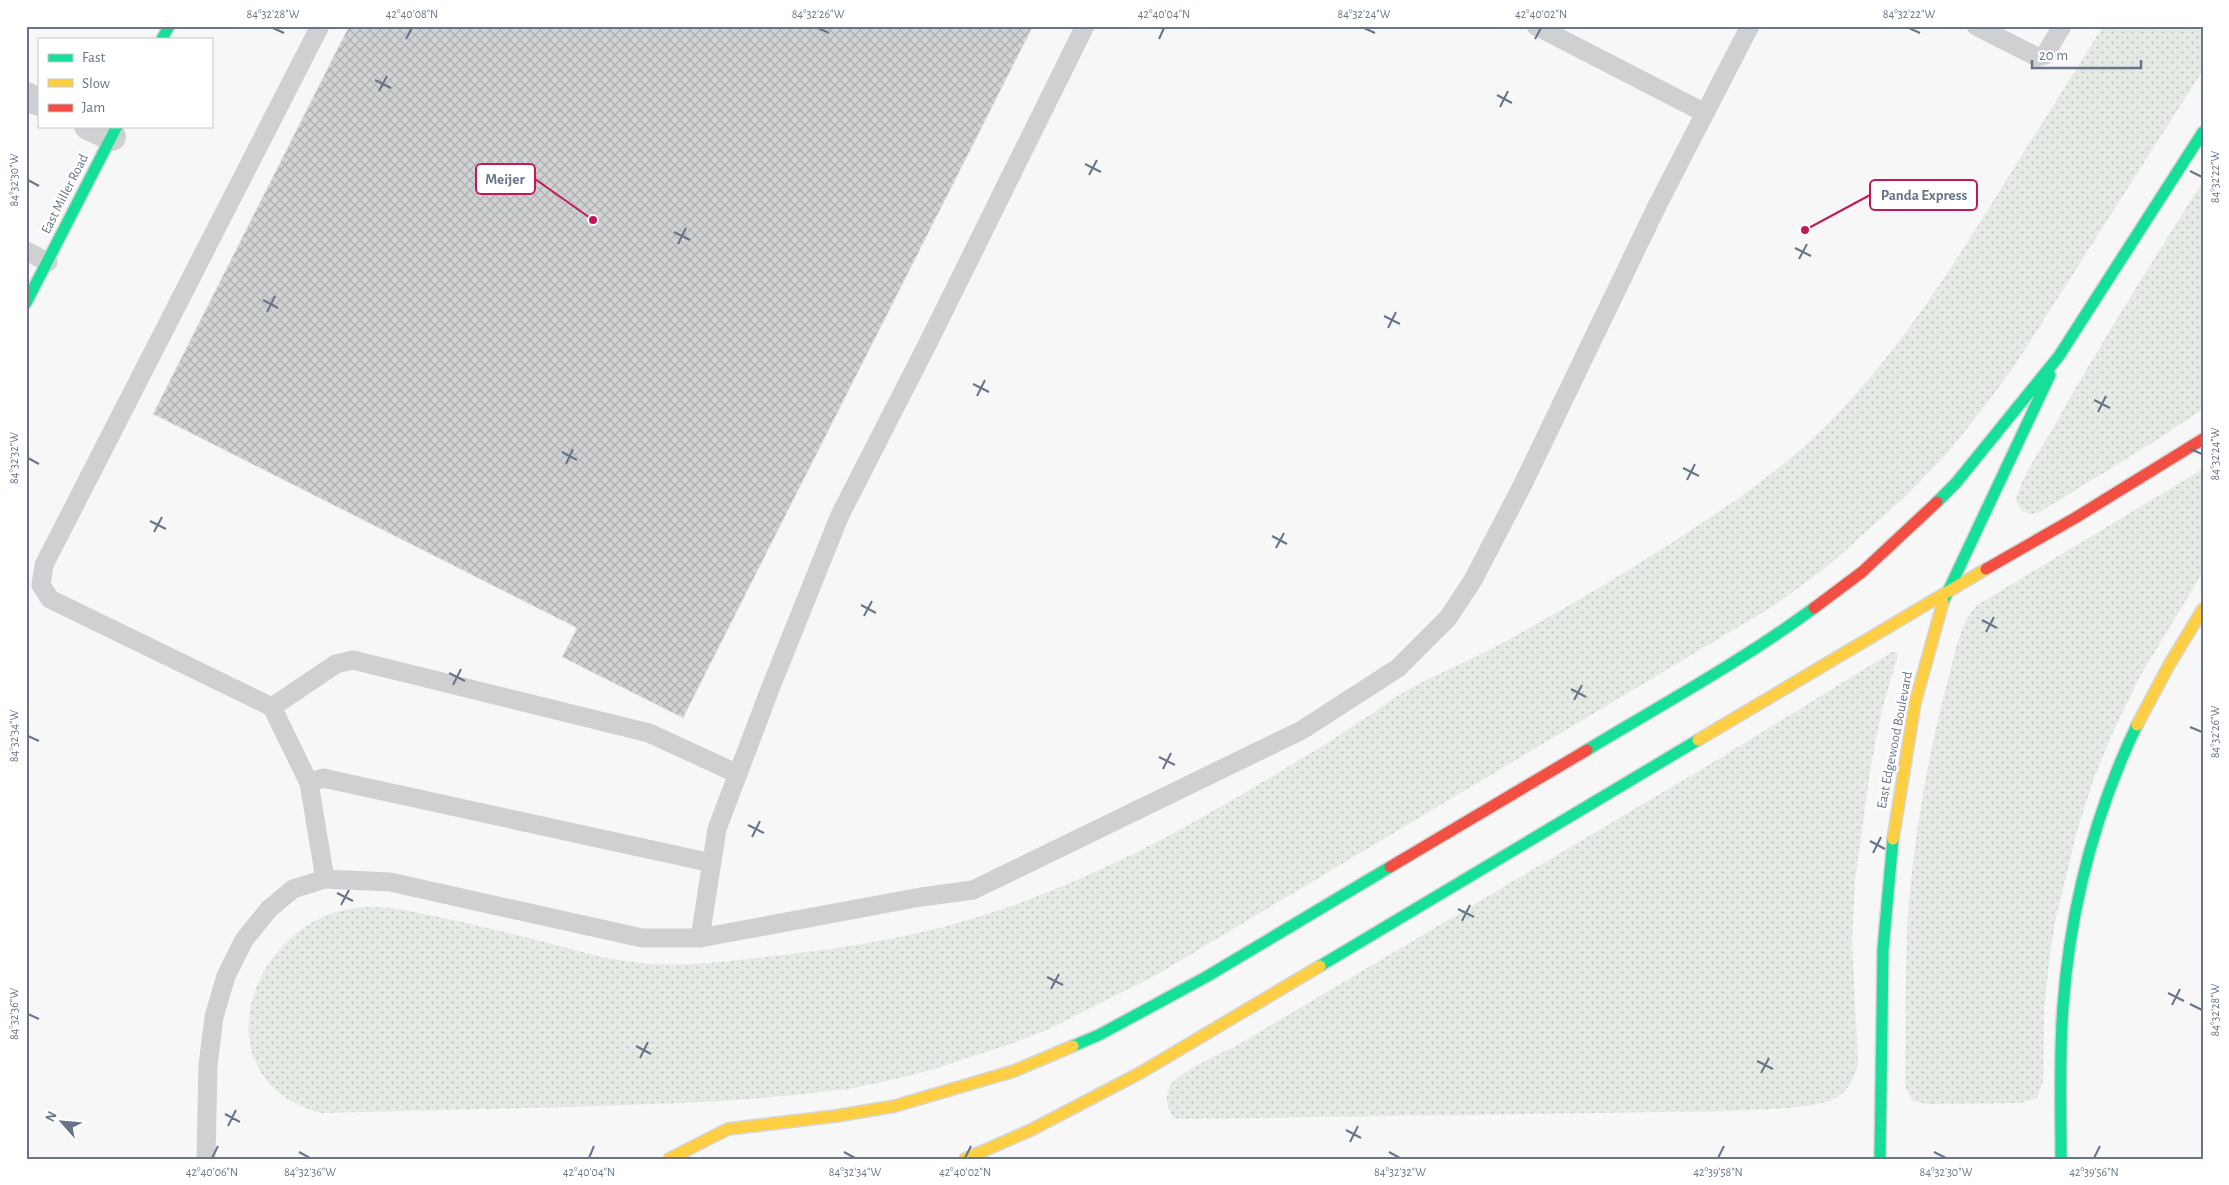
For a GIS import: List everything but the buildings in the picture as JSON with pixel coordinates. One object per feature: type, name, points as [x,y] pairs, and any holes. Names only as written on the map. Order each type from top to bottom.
[{"type":"main road","points":[[163,38],[169,26]]},
{"type":"main road","name":"East Miller Road","points":[[26,303],[48,262],[106,130]]},
{"type":"main road","points":[[669,1159],[728,1129],[878,1109],[961,1088],[1037,1062],[1099,1035],[1191,985],[1724,668],[1830,596],[1886,552],[1956,483],[2059,356],[2203,132]]},
{"type":"main road","name":"East Edgewood Boulevard","points":[[1880,1159],[1883,949],[1895,819],[1915,703],[1945,593],[2059,356]]},
{"type":"main road","points":[[965,1159],[1055,1118],[1148,1069],[1945,593],[2075,518],[2203,439]]},
{"type":"main road","points":[[2061,1159],[2062,1020],[2074,920],[2086,864],[2101,813],[2124,752],[2157,684],[2203,609]]},
{"type":"street","points":[[26,96],[38,102]]},
{"type":"lane","points":[[320,26],[44,565],[41,585],[50,599],[272,707],[309,783],[325,879]]},
{"type":"lane","points":[[700,938],[717,829],[840,515],[927,345],[1085,26]]},
{"type":"lane","points":[[1536,26],[1705,113]]},
{"type":"lane","points":[[206,1159],[208,1065],[214,1017],[226,976],[244,940],[269,909],[293,889],[325,879],[390,882],[642,938],[700,938],[920,897],[973,890],[1302,730],[1398,668],[1448,618],[1473,580],[1522,486],[1658,204],[1750,26]]},
{"type":"lane","points":[[1976,26],[2037,57],[2045,55],[2062,26]]},
{"type":"lane","points":[[26,251],[48,262]]},
{"type":"lane","points":[[272,707],[336,664],[354,660],[649,733],[738,774]]},
{"type":"lane","points":[[309,783],[323,778],[712,862]]},
{"type":"shaded area","points":[[2103,26],[2203,26],[2203,70],[2015,365],[1949,451],[1907,495],[1828,566],[1775,605],[1158,974],[1047,1030],[1010,1044],[931,1070],[849,1089],[726,1101],[322,1113],[286,1098],[262,1074],[250,1045],[250,1014],[259,982],[277,953],[303,928],[336,912],[362,907],[403,910],[487,928],[604,957],[641,963],[709,963],[824,950],[900,937],[951,925],[1000,910],[1076,881],[1113,864],[1221,807],[1327,743],[1402,693],[1513,637],[1630,569],[1729,505],[1763,480],[1812,439],[1864,385],[1888,356],[1932,295],[1974,232]]},
{"type":"shaded area","points":[[2203,181],[2203,409],[2160,438],[2040,512],[2032,514],[2022,511],[2016,501],[2028,470],[2073,392]]},
{"type":"shaded area","points":[[2203,469],[2203,572],[2139,678],[2113,732],[2093,781],[2077,831],[2055,922],[2044,1012],[2043,1082],[2037,1098],[2021,1103],[1927,1104],[1913,1101],[1906,1089],[1905,1077],[1906,956],[1911,885],[1918,824],[1928,765],[1941,705],[1963,627],[1979,604]]},
{"type":"shaded area","points":[[1892,652],[1898,654],[1882,710],[1871,765],[1855,880],[1852,942],[1858,1063],[1852,1081],[1839,1096],[1829,1101],[1803,1106],[1732,1111],[1182,1119],[1174,1118],[1172,1115],[1167,1103],[1168,1090],[1174,1081],[1190,1069],[1236,1046],[1717,760]]},
{"type":"traffic: fast","points":[[163,38],[169,26]]},
{"type":"traffic: fast","points":[[26,303],[116,128]]},
{"type":"traffic: fast","points":[[1937,502],[1956,483],[2059,356],[2203,132]]},
{"type":"traffic: fast","points":[[1943,602],[2050,375]]},
{"type":"traffic: fast","points":[[1587,750],[1731,664],[1814,608]]},
{"type":"traffic: fast","points":[[2061,1159],[2060,1083],[2062,1026],[2066,970],[2078,898],[2097,827],[2122,758],[2137,725]]},
{"type":"traffic: fast","points":[[1320,966],[1698,740]]},
{"type":"traffic: fast","points":[[1880,1159],[1883,949],[1893,839]]},
{"type":"traffic: fast","points":[[1073,1046],[1099,1035],[1206,977],[1390,867]]},
{"type":"traffic: slow","points":[[1698,740],[1986,569]]},
{"type":"traffic: slow","points":[[1893,839],[1915,703],[1943,602]]},
{"type":"traffic: slow","points":[[2137,725],[2169,665],[2203,609]]},
{"type":"traffic: slow","points":[[965,1159],[1031,1130],[1140,1073],[1320,966]]},
{"type":"traffic: slow","points":[[669,1159],[728,1129],[836,1116],[895,1106],[1014,1071],[1073,1046]]},
{"type":"traffic: jam","points":[[1986,569],[2075,518],[2203,439]]},
{"type":"traffic: jam","points":[[1814,608],[1862,572],[1937,502]]},
{"type":"traffic: jam","points":[[1390,867],[1587,750]]},
{"type":"place","name":"Meijer","points":[[593,220]]},
{"type":"place","name":"Panda Express","points":[[1805,230]]}]
